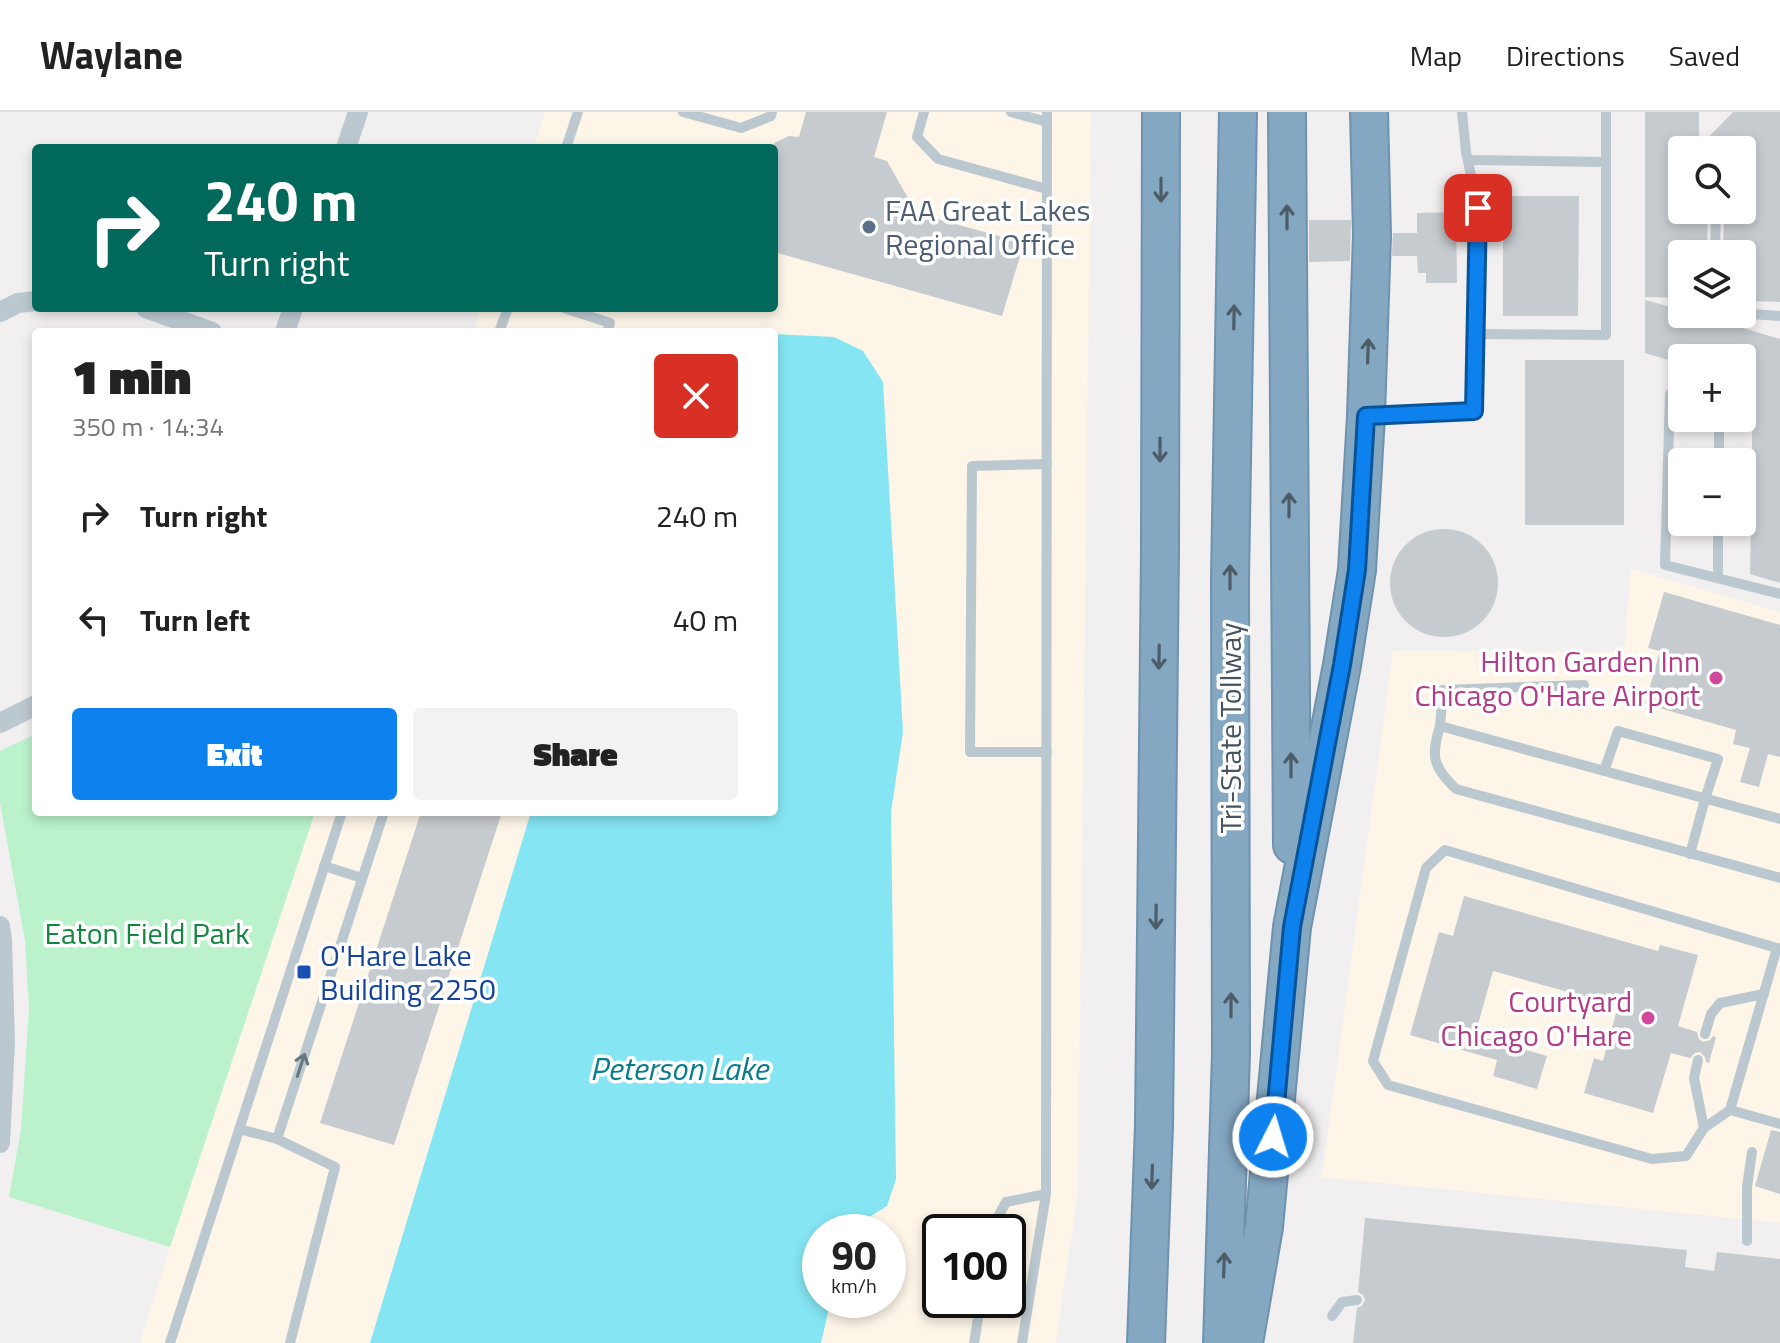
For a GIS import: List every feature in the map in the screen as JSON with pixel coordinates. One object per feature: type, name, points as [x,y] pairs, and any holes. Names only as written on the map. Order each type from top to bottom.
[{"type":"highway","points":[[1146,1343],[1154,1110],[1161,112]]},
{"type":"highway","name":"Tri-State Tollway","points":[[1222,1343],[1231,1053],[1230,578],[1238,112]]},
{"type":"highway","points":[[1287,112],[1292,927]]},
{"type":"highway","points":[[1244,1343],[1264,1227],[1292,927],[1357,570],[1372,235],[1369,112]]},
{"type":"street","points":[[347,144],[358,112]]},
{"type":"street","points":[[0,312],[18,303],[32,301]]},
{"type":"street","points":[[157,312],[201,328]]},
{"type":"street","points":[[0,723],[32,707]]},
{"type":"street","points":[[0,926],[5,1042],[0,1143]]},
{"type":"lane","points":[[567,144],[578,112]]},
{"type":"lane","points":[[683,112],[741,128],[771,116],[772,112]]},
{"type":"lane","points":[[924,112],[917,137],[938,159],[1047,189]]},
{"type":"lane","points":[[1011,112],[1047,117],[1046,1194],[1022,1343]]},
{"type":"lane","points":[[1366,416],[1474,411],[1478,208],[1462,112]]},
{"type":"lane","points":[[1476,334],[1606,335],[1606,112]]},
{"type":"lane","points":[[1468,160],[1606,162]]},
{"type":"lane","points":[[576,312],[610,323],[608,328]]},
{"type":"lane","points":[[1756,314],[1780,316]]},
{"type":"lane","points":[[1669,432],[1665,565],[1780,594]]},
{"type":"lane","points":[[1047,464],[972,466],[970,739],[970,752],[1047,752]]},
{"type":"lane","points":[[1718,536],[1718,578]]},
{"type":"lane","points":[[1584,685],[1443,690],[1440,726],[1433,749],[1441,775],[1456,789],[1780,878]]},
{"type":"lane","points":[[1440,726],[1780,818]]},
{"type":"lane","points":[[1604,771],[1618,731],[1718,759],[1690,854]]},
{"type":"lane","points":[[170,1343],[341,816]]},
{"type":"lane","points":[[277,1139],[383,816]]},
{"type":"lane","points":[[1445,850],[1779,949],[1730,1110],[1704,1128],[1686,1156],[1652,1159],[1388,1085],[1373,1061],[1426,868],[1445,850]]},
{"type":"lane","points":[[324,866],[362,878]]},
{"type":"lane","points":[[1705,1034],[1711,1014],[1720,1003],[1764,994]]},
{"type":"lane","points":[[1698,1060],[1694,1078],[1704,1128]]},
{"type":"lane","points":[[1730,1110],[1780,1124]]},
{"type":"lane","points":[[239,1129],[277,1139],[335,1167],[290,1343]]},
{"type":"lane","points":[[1747,1241],[1747,1187],[1752,1152]]},
{"type":"lane","points":[[1000,1214],[1006,1202],[1046,1194]]},
{"type":"lane","points":[[1332,1316],[1342,1302],[1357,1300]]},
{"type":"lane","points":[[974,1343],[978,1318]]},
{"type":"shaded area","points":[[545,112],[1091,112],[1078,1191],[1056,1343],[140,1343],[314,816],[778,816],[778,328],[474,328],[480,312],[778,312],[778,144],[535,144]]},
{"type":"shaded area","points":[[1631,569],[1780,612],[1780,1223],[1322,1177],[1393,651],[1624,652]]},
{"type":"green space","name":"Eaton Field Park","points":[[32,736],[32,816],[314,816],[170,1247],[9,1197],[21,1129],[29,1008],[25,941],[0,803],[0,751]]},
{"type":"water","name":"Peterson Lake","points":[[778,334],[834,337],[863,351],[883,382],[903,732],[891,812],[896,1179],[887,1206],[874,1214],[802,1214],[802,1318],[827,1318],[821,1343],[370,1343],[530,816],[778,816]]},
{"type":"building","name":"FAA Great Lakes Regional Office","points":[[806,112],[887,112],[874,157],[887,161],[908,198],[905,210],[1024,243],[1002,316],[778,253],[778,144],[774,143],[789,136],[799,137]]},
{"type":"building","points":[[1645,112],[1699,112],[1699,136],[1668,136],[1668,224],[1708,224],[1707,240],[1668,240],[1668,298],[1645,297]]},
{"type":"building","points":[[1733,112],[1780,112],[1780,302],[1756,301],[1756,240],[1723,240],[1724,224],[1756,224],[1756,136],[1710,136]]},
{"type":"building","points":[[1503,196],[1579,196],[1578,316],[1503,316]]},
{"type":"building","points":[[1456,212],[1457,283],[1426,283],[1426,273],[1418,273],[1417,256],[1392,256],[1393,233],[1417,233],[1417,213]]},
{"type":"building","points":[[1309,220],[1351,220],[1350,261],[1309,262]]},
{"type":"building","points":[[1645,300],[1668,306],[1668,328],[1743,328],[1780,339],[1780,583],[1750,574],[1751,536],[1756,536],[1756,448],[1752,448],[1752,432],[1756,432],[1756,344],[1668,344],[1668,360],[1645,353]]},
{"type":"building","points":[[1525,360],[1624,360],[1624,525],[1525,525]]},
{"type":"building","points":[[1444,529],[1464,534],[1482,545],[1493,563],[1498,583],[1493,603],[1482,621],[1464,632],[1444,637],[1424,632],[1406,621],[1395,603],[1390,583],[1395,563],[1406,545],[1424,534]]},
{"type":"building","name":"Hilton Garden Inn Chicago O'Hare Airport","points":[[1664,592],[1780,625],[1780,757],[1768,754],[1759,787],[1740,782],[1750,748],[1733,744],[1736,730],[1645,704],[1660,651],[1648,648]]},
{"type":"building","points":[[420,816],[501,816],[394,1145],[320,1123]]},
{"type":"building","name":"Courtyard Chicago O'Hare","points":[[1464,896],[1658,951],[1660,945],[1698,955],[1678,1026],[1697,1032],[1703,1042],[1716,1037],[1709,1063],[1700,1052],[1690,1058],[1671,1053],[1653,1113],[1584,1093],[1594,1058],[1603,1061],[1618,1006],[1493,971],[1475,1035],[1547,1056],[1537,1089],[1493,1076],[1497,1060],[1410,1035],[1439,932],[1453,936]]},
{"type":"building","points":[[1771,1130],[1780,1132],[1780,1194],[1755,1186]]},
{"type":"building","points":[[1365,1218],[1687,1250],[1685,1267],[1714,1271],[1717,1252],[1780,1259],[1780,1343],[1353,1343],[1357,1308],[1365,1300],[1358,1292]]},
{"type":"place","name":"FAA Great Lakes Regional Office","points":[[869,227]]},
{"type":"place","name":"Hilton Garden Inn Chicago O'Hare Airport","points":[[1716,678]]},
{"type":"place","name":"O'Hare Lake Building 2250","points":[[304,972]]},
{"type":"place","name":"Courtyard Chicago O'Hare","points":[[1648,1018]]},
{"type":"route","points":[[1273,1137],[1292,927],[1357,570],[1366,416],[1474,411],[1478,208]]}]
